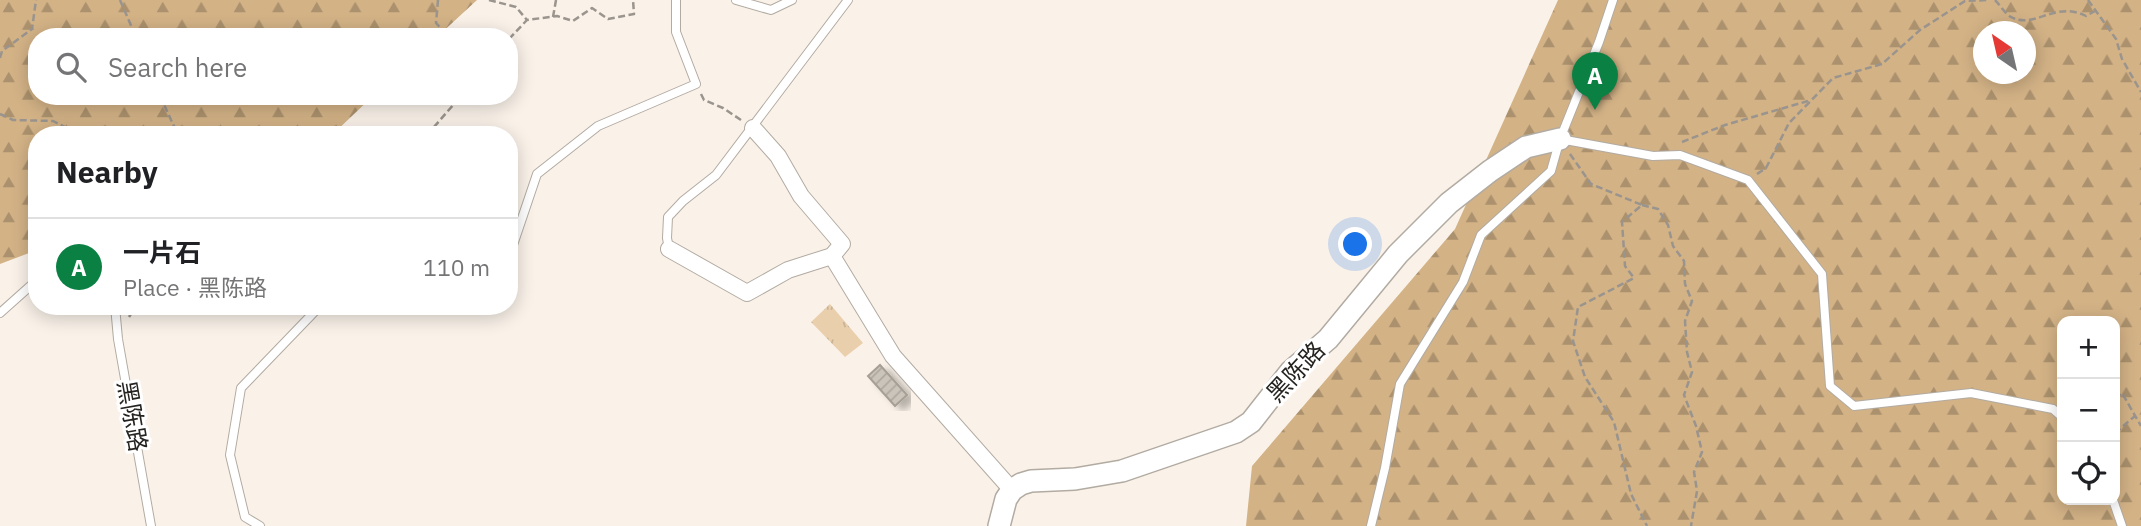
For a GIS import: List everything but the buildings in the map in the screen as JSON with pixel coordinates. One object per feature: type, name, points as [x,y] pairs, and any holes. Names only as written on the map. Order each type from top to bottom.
[{"type":"street","points":[[669,248],[747,293],[788,270],[832,256],[842,244],[801,196],[778,156],[753,128]]},
{"type":"street","name":"黑陈路","points":[[1012,490],[1031,481],[1122,471],[1236,432],[1251,422],[1291,371],[1328,339],[1398,254],[1449,203],[1526,147],[1560,139]]},
{"type":"street","points":[[832,256],[893,356],[1012,490],[1006,499],[999,526]]},
{"type":"lane","points":[[518,230],[537,174],[598,126],[696,84],[676,32],[676,0]]},
{"type":"lane","points":[[736,0],[771,10],[792,0]]},
{"type":"lane","points":[[669,248],[668,217],[682,201],[716,176],[848,0]]},
{"type":"lane","points":[[1371,526],[1385,468],[1400,384],[1463,282],[1481,235],[1550,171],[1613,0]]},
{"type":"lane","points":[[1560,139],[1653,156],[1680,155],[1748,180],[1822,274],[1829,386],[1854,406],[1971,393],[2053,409],[2057,412]]},
{"type":"lane","points":[[0,313],[28,288]]},
{"type":"lane","name":"黑陈路","points":[[117,315],[118,339],[151,526]]},
{"type":"lane","points":[[260,526],[245,517],[230,455],[241,388],[311,315]]},
{"type":"lane","points":[[2115,505],[2122,526]]},
{"type":"path","points":[[32,28],[36,0]]},
{"type":"path","points":[[120,0],[132,28]]},
{"type":"path","points":[[438,0],[436,23],[441,28]]},
{"type":"path","points":[[489,0],[516,8],[527,20]]},
{"type":"path","points":[[553,17],[556,0]]},
{"type":"path","points":[[518,30],[527,20],[553,17],[573,21],[592,8],[593,0]]},
{"type":"path","points":[[592,8],[608,19],[634,14],[633,0]]},
{"type":"path","points":[[1748,180],[1766,169],[1789,123],[1833,78],[1882,64],[1920,30],[1965,1],[1989,0]]},
{"type":"path","points":[[1995,0],[2011,17],[2020,19],[2032,13]]},
{"type":"path","points":[[2088,0],[2116,39],[2122,59],[2141,92]]},
{"type":"path","points":[[2078,6],[2086,16],[2095,12]]},
{"type":"path","points":[[0,58],[2,51],[28,32]]},
{"type":"path","points":[[696,84],[704,100],[723,108],[753,128]]},
{"type":"path","points":[[1681,143],[1725,125],[1808,101]]},
{"type":"path","points":[[164,105],[174,126]]},
{"type":"path","points":[[435,126],[453,105]]},
{"type":"path","points":[[0,114],[13,120],[53,121],[64,126]]},
{"type":"path","points":[[1560,139],[1591,184],[1658,209],[1668,225],[1674,246],[1684,261],[1685,284],[1692,301],[1685,321],[1687,352],[1692,372],[1684,396],[1696,426],[1702,452],[1694,472],[1697,491],[1691,526]]},
{"type":"path","points":[[1642,205],[1622,222],[1625,266],[1634,278],[1578,307],[1573,341],[1585,377],[1614,422],[1630,494],[1647,526]]},
{"type":"path","points":[[2120,394],[2122,393],[2141,426]]},
{"type":"path","points":[[2120,429],[2135,416]]},
{"type":"green space","points":[[0,0],[477,0],[447,28],[28,28],[28,105],[364,105],[341,126],[28,126],[28,253],[0,264]]},
{"type":"green space","points":[[1558,0],[2141,0],[2141,526],[1246,526],[1252,466],[1455,229]]},
{"type":"green space","points":[[830,304],[863,343],[845,357],[811,322]]},
{"type":"place","name":"一片石","points":[[1595,110]]}]
